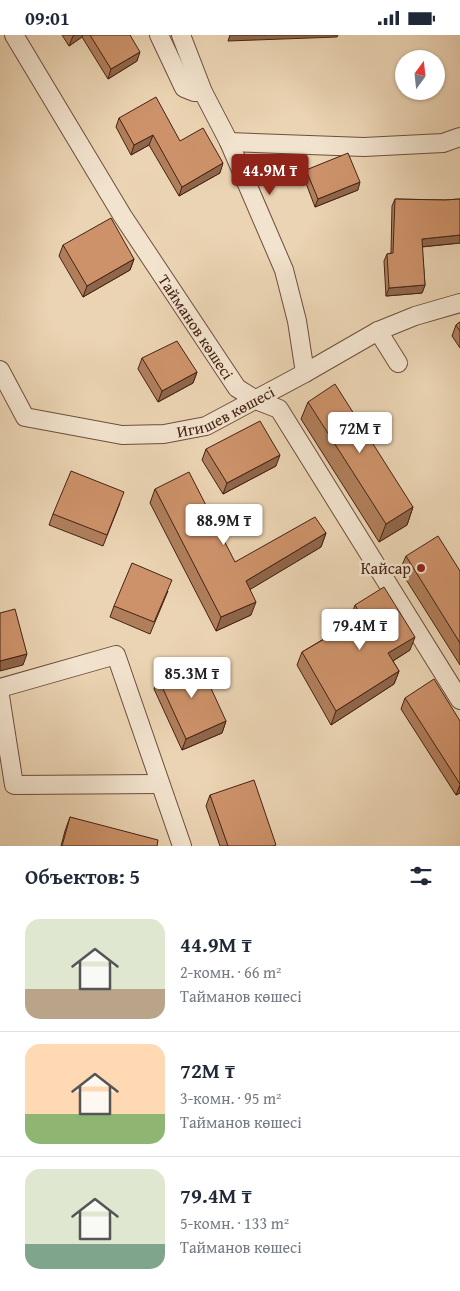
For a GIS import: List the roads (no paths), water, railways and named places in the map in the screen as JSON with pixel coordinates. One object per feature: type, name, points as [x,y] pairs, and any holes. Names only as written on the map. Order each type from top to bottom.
[{"type":"street","name":"Тайманов көшесі","points":[[14,35],[122,215],[237,388],[256,400],[279,409],[460,700]]},
{"type":"street","points":[[159,35],[184,88],[203,93]]},
{"type":"street","points":[[181,35],[203,93],[229,142],[284,270],[297,321],[305,373]]},
{"type":"street","points":[[229,142],[364,147],[443,143],[460,137]]},
{"type":"street","name":"Игишев көшесі","points":[[0,370],[25,417],[122,435],[164,434],[206,426],[378,331],[415,316],[460,303]]},
{"type":"street","points":[[378,331],[398,363]]},
{"type":"street","points":[[0,687],[116,655],[182,846]]},
{"type":"street","points":[[0,696],[14,785],[159,784]]},
{"type":"place","name":"Кайсар","points":[[421,568]]}]
